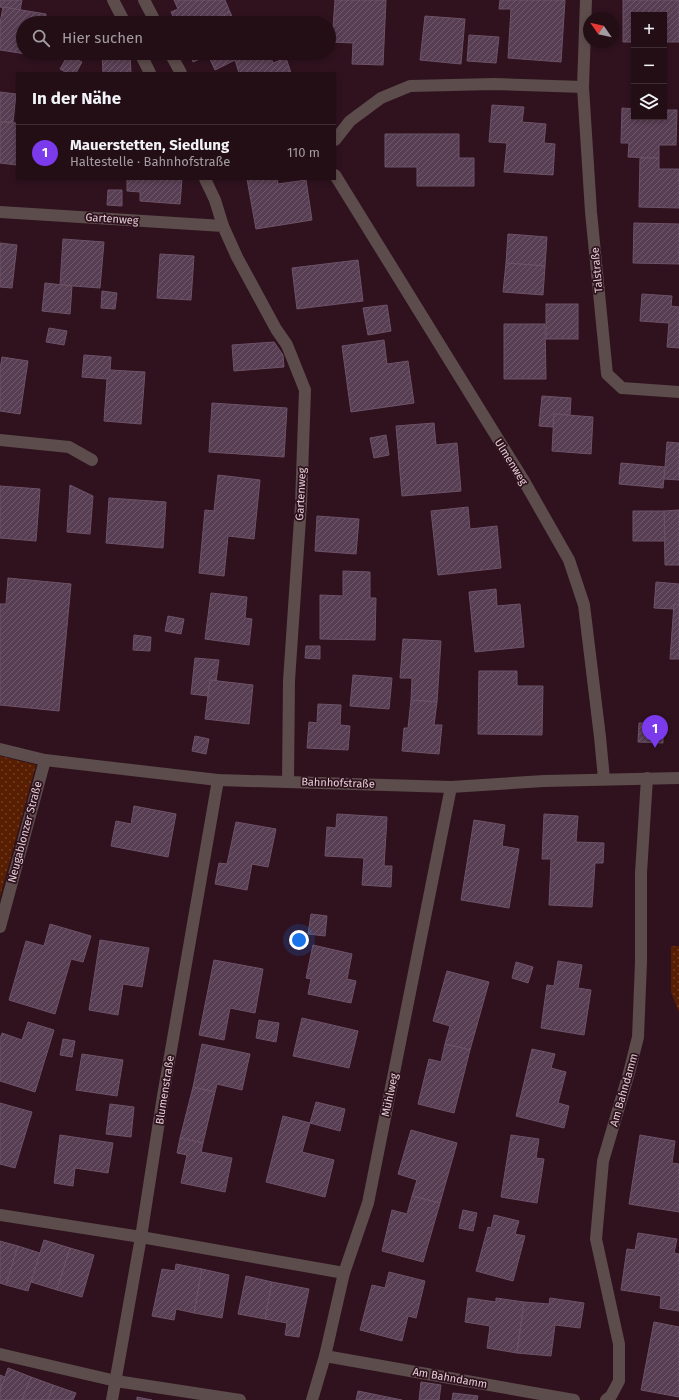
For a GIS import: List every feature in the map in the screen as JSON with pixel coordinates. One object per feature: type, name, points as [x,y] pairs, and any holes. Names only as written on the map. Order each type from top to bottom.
[{"type":"street","points":[[113,0],[121,16]]},
{"type":"street","points":[[144,0],[152,16]]},
{"type":"street","name":"Talstraße","points":[[586,0],[583,87],[591,212],[607,374],[622,388],[679,392]]},
{"type":"street","points":[[144,60],[150,72]]},
{"type":"street","points":[[174,60],[180,71]]},
{"type":"street","points":[[336,139],[350,121],[381,98],[410,86],[494,84],[583,87]]},
{"type":"street","name":"Ulmenweg","points":[[336,177],[520,475],[569,560],[584,606],[604,779]]},
{"type":"street","name":"Gartenweg","points":[[205,180],[215,200],[223,226],[237,257],[276,329],[287,345],[305,390],[301,504],[289,681],[288,782]]},
{"type":"street","name":"Gartenweg","points":[[0,212],[223,226]]},
{"type":"street","points":[[0,440],[69,447],[92,460]]},
{"type":"street","name":"Bahnhofstraße","points":[[0,749],[44,760],[218,780],[451,787],[544,781],[679,778]]},
{"type":"street","name":"Neugablonzer Straße","points":[[0,927],[44,760]]},
{"type":"street","name":"Am Bahndamm","points":[[610,1399],[619,1381],[619,1344],[596,1239],[603,1161],[629,1073],[638,1036],[641,962],[641,874],[647,778]]},
{"type":"street","name":"Blumenstraße","points":[[112,1400],[218,780]]},
{"type":"street","name":"Mühlweg","points":[[312,1400],[325,1356],[344,1273],[368,1203],[451,787]]},
{"type":"street","points":[[0,1215],[141,1237],[344,1273]]},
{"type":"street","points":[[0,1354],[116,1381],[240,1400]]},
{"type":"street","name":"Am Bahndamm","points":[[325,1356],[574,1400]]},
{"type":"shaded area","points":[[0,756],[36,765],[0,897]]},
{"type":"shaded area","points":[[671,946],[679,946],[679,1012],[671,992]]},
{"type":"building","points":[[0,0],[22,0],[20,10],[0,7]]},
{"type":"building","points":[[174,0],[225,0],[230,12],[221,16],[173,16],[171,12],[178,9]]},
{"type":"building","points":[[335,0],[386,0],[383,65],[352,64],[353,43],[336,42],[336,16],[334,16]]},
{"type":"building","points":[[500,0],[565,0],[561,62],[508,58],[511,9],[499,9]]},
{"type":"building","points":[[623,0],[679,0],[679,42],[667,42],[667,12],[631,12],[631,42],[623,42]]},
{"type":"building","points":[[3,7],[46,14],[46,16],[16,16],[16,52],[0,50],[0,23]]},
{"type":"building","points":[[230,12],[232,16],[221,16]]},
{"type":"building","points":[[425,16],[465,19],[461,64],[420,60]]},
{"type":"building","points":[[469,35],[499,37],[496,63],[467,61]]},
{"type":"building","points":[[65,60],[78,60],[82,62],[77,72],[65,72],[60,69]]},
{"type":"building","points":[[102,60],[130,60],[131,72],[103,72]]},
{"type":"building","points":[[210,60],[235,60],[215,70]]},
{"type":"building","points":[[235,60],[272,60],[273,63],[281,60],[287,60],[291,72],[239,72]]},
{"type":"building","points":[[0,92],[16,94],[13,122],[0,122]]},
{"type":"building","points":[[492,105],[524,107],[522,122],[546,124],[544,143],[555,144],[553,175],[504,172],[507,143],[489,142]]},
{"type":"building","points":[[622,108],[631,109],[631,120],[667,120],[667,110],[677,110],[676,145],[659,145],[659,158],[628,157],[629,143],[621,143]]},
{"type":"building","points":[[0,122],[16,123],[16,165],[0,163]]},
{"type":"building","points":[[385,134],[459,134],[459,158],[474,158],[474,186],[417,186],[417,167],[385,167]]},
{"type":"building","points":[[640,158],[659,158],[659,169],[679,169],[679,208],[639,207]]},
{"type":"building","points":[[127,180],[182,180],[180,204],[140,201],[140,192],[127,191]]},
{"type":"building","points":[[247,180],[277,180],[278,184],[306,180],[312,220],[256,229]]},
{"type":"building","points":[[108,190],[122,190],[122,206],[107,205]]},
{"type":"building","points":[[634,223],[679,224],[679,264],[633,263]]},
{"type":"building","points":[[508,234],[547,237],[545,266],[506,263]]},
{"type":"building","points":[[63,239],[104,242],[100,288],[60,285]]},
{"type":"building","points":[[0,243],[17,245],[12,288],[0,287]]},
{"type":"building","points":[[160,254],[194,256],[191,300],[157,298]]},
{"type":"building","points":[[358,260],[363,301],[297,309],[292,268]]},
{"type":"building","points":[[506,263],[545,266],[543,295],[503,292]]},
{"type":"building","points":[[45,283],[72,286],[70,314],[42,311]]},
{"type":"building","points":[[102,291],[117,293],[115,309],[101,308]]},
{"type":"building","points":[[642,294],[672,296],[671,306],[679,307],[679,348],[667,347],[669,323],[640,321]]},
{"type":"building","points":[[546,304],[578,304],[578,339],[546,339]]},
{"type":"building","points":[[387,305],[391,331],[368,335],[363,308]]},
{"type":"building","points":[[504,324],[545,324],[546,379],[504,379]]},
{"type":"building","points":[[49,328],[67,331],[64,345],[46,342]]},
{"type":"building","points":[[384,340],[387,364],[408,361],[414,403],[351,412],[342,346]]},
{"type":"building","points":[[274,342],[283,355],[284,367],[234,371],[232,345]]},
{"type":"building","points":[[84,355],[111,357],[110,370],[145,372],[141,424],[104,421],[107,379],[82,377]]},
{"type":"building","points":[[2,357],[28,361],[20,414],[0,411],[0,369]]},
{"type":"building","points":[[542,396],[571,398],[570,415],[554,414],[553,427],[539,426]]},
{"type":"building","points":[[212,403],[287,408],[284,457],[209,452]]},
{"type":"building","points":[[554,414],[593,417],[591,454],[552,451]]},
{"type":"building","points":[[434,423],[436,445],[457,443],[461,491],[402,496],[396,426]]},
{"type":"building","points":[[386,435],[389,455],[374,458],[370,438]]},
{"type":"building","points":[[667,442],[679,443],[679,480],[664,479]]},
{"type":"building","points":[[621,463],[665,467],[663,488],[619,484]]},
{"type":"building","points":[[218,475],[260,480],[254,539],[228,536],[224,576],[199,573],[205,510],[214,511]]},
{"type":"building","points":[[70,485],[93,496],[90,534],[67,532]]},
{"type":"building","points":[[0,486],[40,489],[36,541],[0,538]]},
{"type":"building","points":[[109,498],[166,502],[163,548],[106,543]]},
{"type":"building","points":[[468,507],[470,529],[497,526],[501,568],[438,575],[431,511]]},
{"type":"building","points":[[679,510],[679,565],[665,565],[664,511]]},
{"type":"building","points":[[633,511],[664,511],[665,541],[633,541]]},
{"type":"building","points":[[317,516],[359,519],[356,554],[315,551]]},
{"type":"building","points":[[343,571],[370,572],[370,598],[376,598],[375,640],[320,639],[320,595],[343,596]]},
{"type":"building","points":[[8,578],[71,584],[59,711],[0,705],[0,604],[6,604]]},
{"type":"building","points":[[656,582],[679,584],[679,605],[674,604],[674,609],[654,608]]},
{"type":"building","points":[[496,589],[497,606],[520,604],[524,647],[475,652],[469,592]]},
{"type":"building","points":[[211,593],[247,597],[245,618],[252,619],[249,645],[205,639]]},
{"type":"building","points":[[674,604],[679,605],[679,659],[670,659]]},
{"type":"building","points":[[168,616],[184,619],[181,634],[165,631]]},
{"type":"building","points":[[134,635],[151,637],[150,651],[133,650]]},
{"type":"building","points":[[403,639],[441,641],[437,702],[411,700],[412,678],[400,678]]},
{"type":"building","points":[[306,646],[320,646],[320,659],[305,658]]},
{"type":"building","points":[[195,658],[219,660],[216,681],[210,680],[208,696],[191,694]]},
{"type":"building","points":[[479,671],[517,671],[517,686],[543,686],[542,735],[478,734]]},
{"type":"building","points":[[353,675],[392,678],[389,709],[350,706]]},
{"type":"building","points":[[210,680],[253,685],[249,724],[205,719]]},
{"type":"building","points":[[411,700],[437,702],[434,725],[442,725],[439,754],[402,751],[404,728],[408,728]]},
{"type":"building","points":[[318,704],[341,705],[340,725],[350,726],[348,750],[307,748],[309,722],[317,723]]},
{"type":"building","points":[[639,723],[663,724],[663,743],[638,742]]},
{"type":"building","points":[[195,736],[209,739],[206,754],[192,751]]},
{"type":"building","points":[[134,806],[176,814],[168,857],[111,846],[116,821],[131,824]]},
{"type":"building","points":[[337,814],[387,817],[384,866],[392,866],[391,887],[362,885],[364,858],[325,856],[327,827],[336,828]]},
{"type":"building","points":[[544,814],[578,816],[576,842],[604,843],[603,863],[595,863],[592,907],[549,905],[551,859],[542,859]]},
{"type":"building","points":[[474,820],[505,825],[502,846],[519,849],[509,908],[461,900]]},
{"type":"building","points":[[236,822],[276,829],[268,867],[252,864],[247,890],[215,884],[219,863],[227,864]]},
{"type":"building","points":[[311,914],[327,916],[325,936],[308,934]]},
{"type":"building","points":[[50,924],[91,936],[83,962],[71,959],[55,1014],[9,1000],[26,941],[44,946]]},
{"type":"building","points":[[100,940],[149,948],[142,987],[123,984],[118,1015],[89,1010]]},
{"type":"building","points":[[313,945],[352,954],[347,979],[356,981],[351,1003],[308,994],[311,979],[306,978]]},
{"type":"building","points":[[214,960],[263,969],[255,1013],[230,1008],[224,1040],[199,1035]]},
{"type":"building","points":[[558,961],[582,965],[578,988],[591,990],[584,1035],[541,1028],[547,985],[554,986]]},
{"type":"building","points":[[516,962],[533,967],[528,983],[512,978]]},
{"type":"building","points":[[447,971],[489,982],[470,1050],[445,1044],[450,1026],[433,1021]]},
{"type":"building","points":[[302,1018],[358,1031],[349,1068],[293,1056]]},
{"type":"building","points":[[259,1020],[279,1023],[276,1042],[256,1038]]},
{"type":"building","points":[[28,1022],[54,1030],[35,1092],[0,1081],[0,1039],[2,1033],[22,1040]]},
{"type":"building","points":[[63,1039],[75,1041],[72,1057],[60,1055]]},
{"type":"building","points":[[202,1044],[250,1054],[242,1090],[217,1084],[215,1092],[193,1087]]},
{"type":"building","points":[[445,1044],[470,1050],[454,1113],[418,1104],[429,1059],[441,1062]]},
{"type":"building","points":[[532,1049],[555,1054],[551,1068],[566,1072],[558,1103],[569,1106],[564,1128],[516,1116]]},
{"type":"building","points":[[82,1054],[123,1060],[117,1096],[76,1090]]},
{"type":"building","points":[[193,1087],[215,1092],[203,1143],[180,1138]]},
{"type":"building","points":[[316,1102],[345,1109],[340,1131],[310,1123]]},
{"type":"building","points":[[0,1103],[32,1112],[15,1168],[0,1164]]},
{"type":"building","points":[[110,1104],[134,1107],[131,1137],[106,1134]]},
{"type":"building","points":[[283,1116],[310,1123],[302,1152],[334,1160],[325,1197],[266,1182]]},
{"type":"building","points":[[411,1130],[457,1143],[440,1203],[412,1196],[417,1180],[398,1174]]},
{"type":"building","points":[[60,1135],[113,1143],[108,1173],[75,1168],[73,1186],[54,1183]]},
{"type":"building","points":[[511,1135],[539,1139],[536,1158],[544,1159],[537,1203],[501,1197]]},
{"type":"building","points":[[640,1135],[675,1141],[672,1163],[679,1164],[679,1212],[629,1204]]},
{"type":"building","points":[[180,1138],[203,1143],[201,1152],[232,1158],[225,1192],[181,1183],[187,1155],[177,1153]]},
{"type":"building","points":[[412,1196],[440,1203],[423,1262],[382,1251],[392,1210],[407,1214]]},
{"type":"building","points":[[463,1210],[477,1213],[473,1231],[459,1228]]},
{"type":"building","points":[[494,1215],[519,1221],[515,1234],[525,1236],[513,1281],[476,1271],[488,1227],[491,1228]]},
{"type":"building","points":[[638,1233],[677,1239],[674,1253],[679,1254],[679,1311],[660,1308],[661,1296],[621,1290],[627,1249],[635,1250]]},
{"type":"building","points":[[44,1240],[70,1248],[57,1290],[31,1282]]},
{"type":"building","points":[[0,1241],[18,1246],[6,1285],[0,1283]]},
{"type":"building","points":[[18,1246],[40,1253],[28,1291],[6,1285]]},
{"type":"building","points":[[70,1248],[94,1255],[82,1297],[57,1290]]},
{"type":"building","points":[[176,1264],[202,1269],[194,1313],[176,1309],[174,1320],[152,1316],[162,1269],[175,1271]]},
{"type":"building","points":[[202,1269],[229,1275],[222,1318],[194,1313]]},
{"type":"building","points":[[389,1272],[425,1281],[416,1318],[408,1316],[402,1341],[360,1330],[372,1285],[385,1288]]},
{"type":"building","points":[[246,1276],[272,1282],[265,1319],[238,1314]]},
{"type":"building","points":[[272,1282],[309,1289],[299,1337],[285,1335],[287,1323],[265,1319]]},
{"type":"building","points":[[468,1298],[496,1302],[496,1298],[524,1302],[517,1353],[487,1348],[490,1326],[465,1322]]},
{"type":"building","points":[[550,1298],[584,1303],[580,1328],[555,1325],[551,1356],[517,1353],[524,1302],[549,1304]]},
{"type":"building","points":[[654,1322],[679,1327],[679,1397],[641,1390]]},
{"type":"building","points":[[8,1368],[31,1377],[22,1400],[0,1400],[0,1391]]},
{"type":"building","points":[[0,1375],[5,1377],[0,1391]]},
{"type":"building","points":[[31,1377],[53,1385],[48,1400],[22,1400]]},
{"type":"building","points":[[421,1382],[441,1385],[439,1400],[419,1400]]},
{"type":"building","points":[[53,1385],[76,1393],[73,1400],[48,1400]]},
{"type":"building","points":[[358,1391],[402,1400],[356,1400]]},
{"type":"building","points":[[453,1393],[478,1396],[477,1400],[452,1400]]},
{"type":"building","points":[[137,1397],[152,1400],[137,1400]]},
{"type":"place","name":"Mauerstetten, Siedlung","points":[[655,748]]}]
